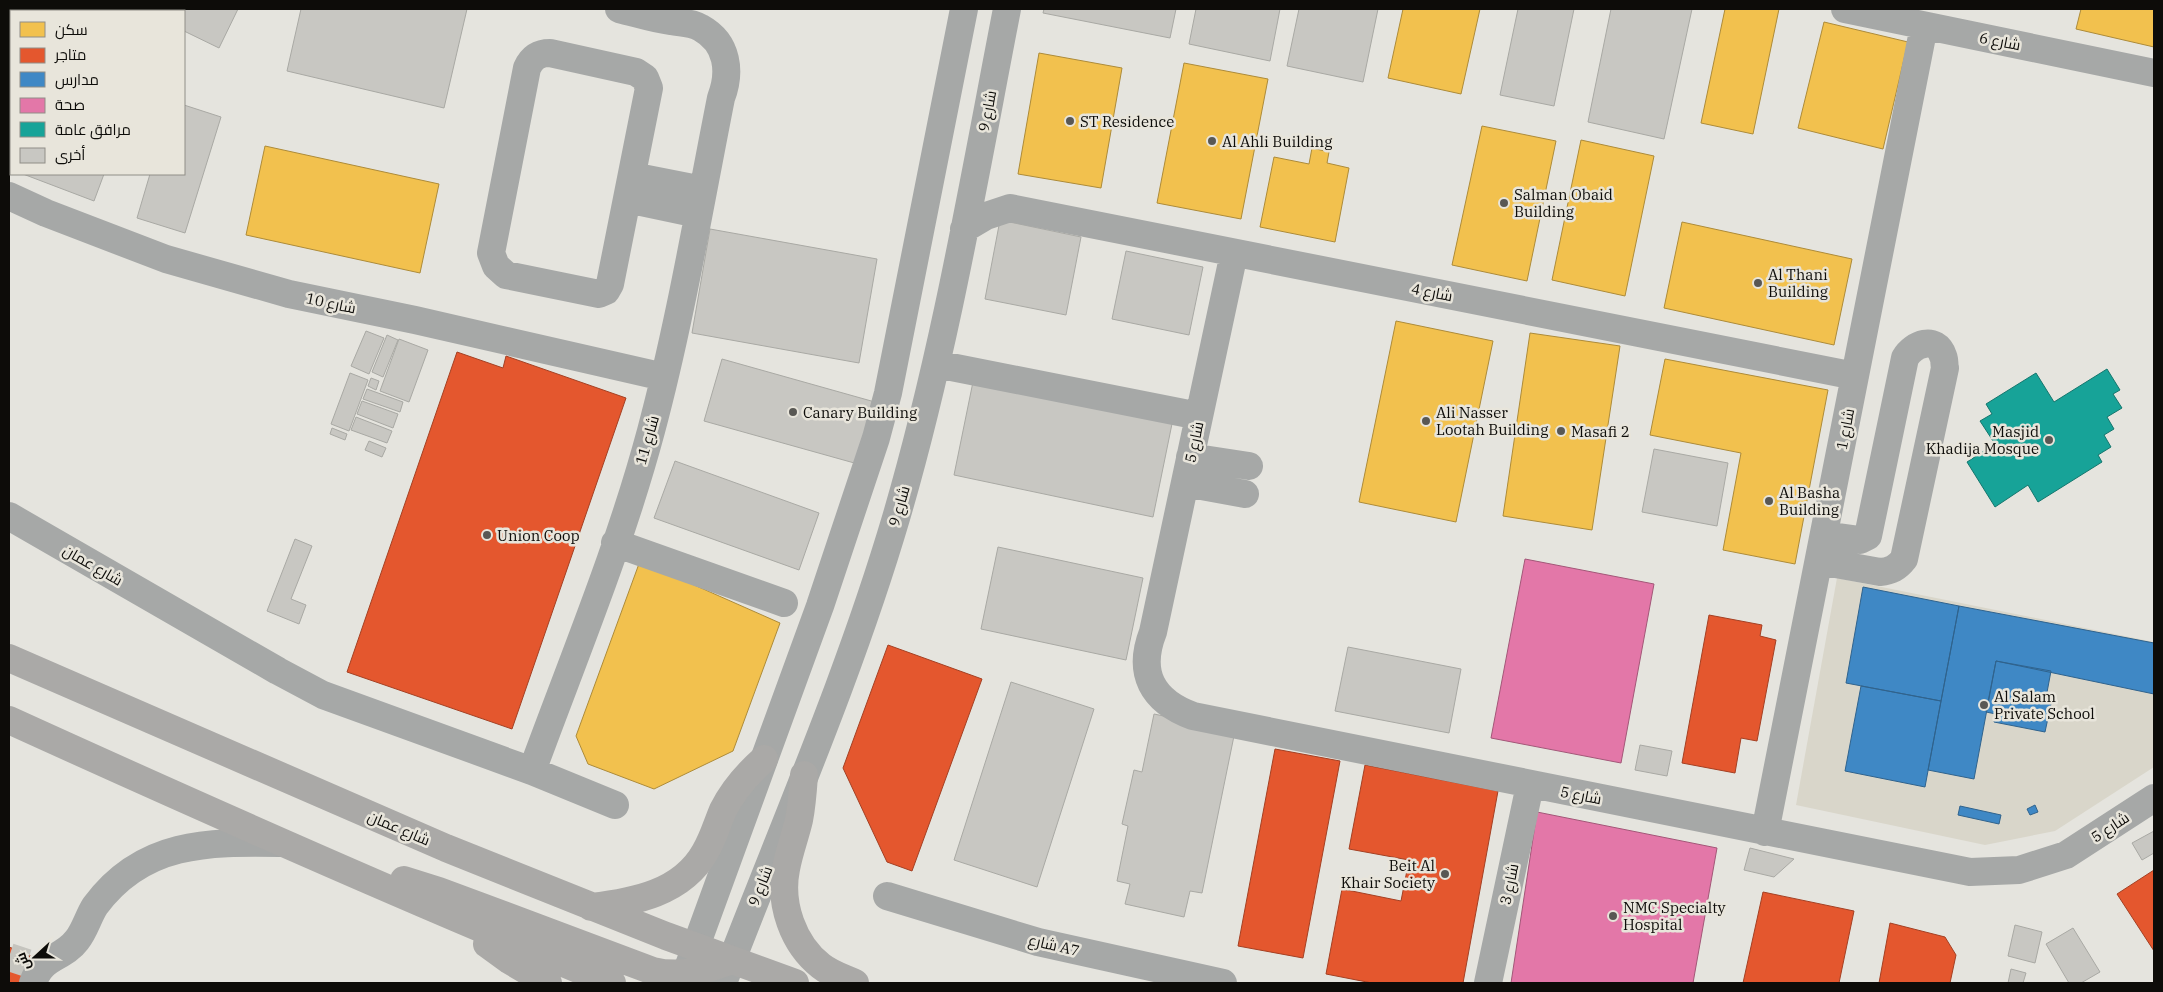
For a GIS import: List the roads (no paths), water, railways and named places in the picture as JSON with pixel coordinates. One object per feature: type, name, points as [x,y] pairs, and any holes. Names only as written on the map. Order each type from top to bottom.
[{"type":"main road","name":"شارع عمان","points":[[9,658],[446,848],[590,907],[696,947],[728,972],[795,983]]},
{"type":"main road","points":[[9,720],[343,871],[466,924],[612,983]]},
{"type":"main road","points":[[590,907],[620,903],[648,896],[666,889],[688,874],[704,853],[731,796],[752,770],[764,759]]},
{"type":"main road","points":[[804,774],[799,820],[785,871],[784,894],[788,916],[794,931],[810,956],[834,974],[855,983]]},
{"type":"main road","points":[[343,871],[379,875],[420,884],[660,973],[684,978],[710,968],[728,972]]},
{"type":"main road","points":[[466,924],[509,960],[548,983]]},
{"type":"street","name":"شارع 11","points":[[532,771],[615,543],[650,432],[664,377],[721,98],[727,83],[727,67],[723,51],[714,38],[701,28],[687,22],[671,21],[619,9]]},
{"type":"street","points":[[684,978],[820,606],[876,438],[885,402],[964,9]]},
{"type":"street","name":"شارع 9","points":[[728,972],[843,678],[873,590],[914,454],[936,364],[1007,9]]},
{"type":"street","name":"شارع 6","points":[[1845,9],[2154,73]]},
{"type":"street","name":"شارع 1","points":[[1765,832],[1924,26]]},
{"type":"street","points":[[550,53],[636,72],[645,78],[649,94],[630,187],[610,284],[602,293],[594,294],[513,277],[506,275],[496,266],[491,254],[491,246],[527,68],[539,54],[550,53]]},
{"type":"street","points":[[977,164],[990,188],[1010,208]]},
{"type":"street","points":[[630,187],[700,202]]},
{"type":"street","name":"شارع 10","points":[[9,196],[46,213],[166,259],[289,294],[415,320],[664,377]]},
{"type":"street","name":"شارع 4","points":[[964,229],[986,216],[1010,208],[1855,376]]},
{"type":"street","name":"شارع 5","points":[[1234,252],[1153,632],[1147,648],[1146,666],[1151,684],[1161,699],[1176,710],[1192,716],[1530,785],[1970,872],[1986,880],[2004,884],[2022,883],[2039,878],[2054,869],[2066,855],[2154,798]]},
{"type":"street","points":[[1821,548],[1861,569],[1880,572],[1898,567],[1904,559],[1945,368],[1943,355],[1937,347],[1928,343],[1918,344],[1910,350],[1905,358],[1861,569]]},
{"type":"street","points":[[936,364],[1199,416]]},
{"type":"street","points":[[1190,457],[1249,466]]},
{"type":"street","points":[[1185,483],[1244,494]]},
{"type":"street","name":"شارع عمان","points":[[9,516],[316,692],[532,771],[615,805]]},
{"type":"street","points":[[1821,548],[1866,539]]},
{"type":"street","points":[[615,543],[784,603]]},
{"type":"street","name":"شارع 3","points":[[1488,983],[1530,785]]},
{"type":"street","points":[[33,971],[67,950],[78,939],[95,907],[115,884],[158,856],[192,846],[220,842],[280,843]]},
{"type":"street","name":"شارع A7","points":[[887,896],[1038,942],[1223,983]]},
{"type":"tunnel","points":[[9,957],[27,963]]},
{"type":"place","name":"ST Residence","points":[[1070,121]]},
{"type":"place","name":"Al Ahli Building","points":[[1212,141]]},
{"type":"place","name":"Salman Obaid Building","points":[[1504,203]]},
{"type":"place","name":"Al Thani Building","points":[[1758,283]]},
{"type":"place","name":"Canary Building","points":[[793,412]]},
{"type":"place","name":"Ali Nasser Lootah Building","points":[[1426,421]]},
{"type":"place","name":"Masafi 2","points":[[1561,431]]},
{"type":"place","name":"Masjid Khadija Mosque","points":[[2049,440]]},
{"type":"place","name":"Al Basha Building","points":[[1769,501]]},
{"type":"place","name":"Union Coop","points":[[487,535]]},
{"type":"place","name":"Al Salam Private School","points":[[1984,705]]},
{"type":"place","name":"Beit Al Khair Society","points":[[1445,874]]},
{"type":"place","name":"NMC Specialty Hospital","points":[[1613,916]]}]
